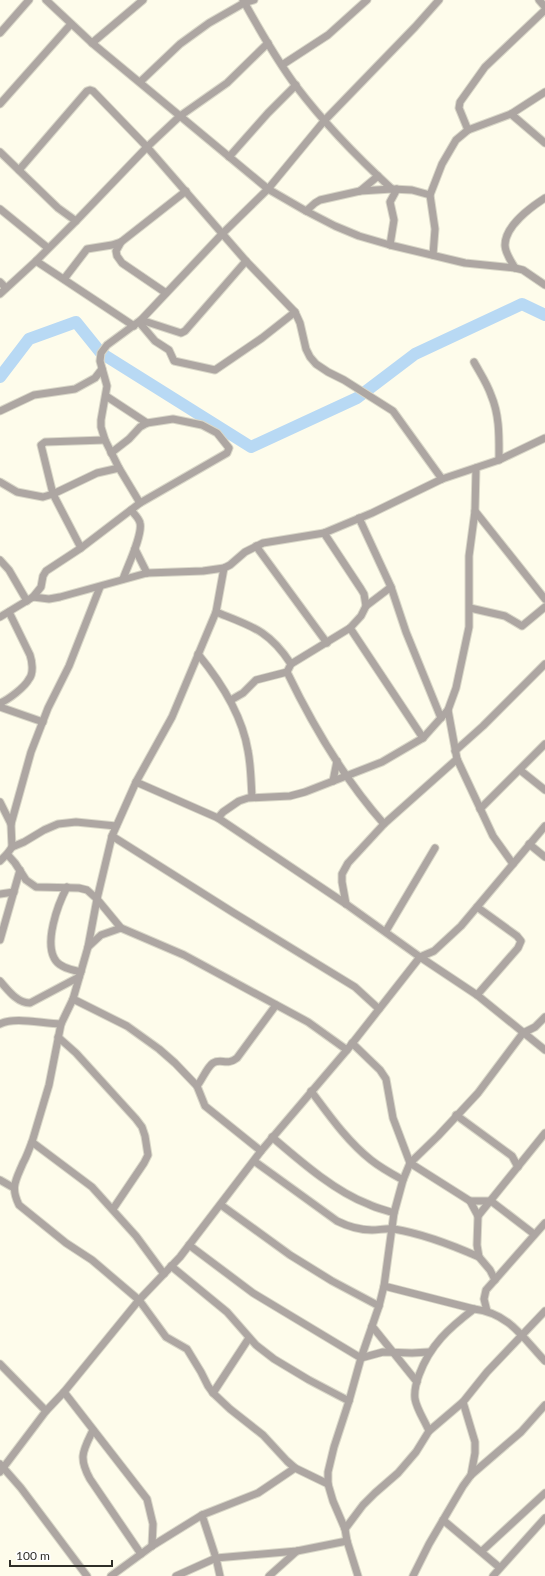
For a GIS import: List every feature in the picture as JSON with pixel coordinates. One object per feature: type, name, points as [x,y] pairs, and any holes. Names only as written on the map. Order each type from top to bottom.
[{"type":"street","points":[[0,32],[29,0]]},
{"type":"street","points":[[46,0],[92,44],[268,189],[306,211],[359,236],[452,261],[523,270],[545,285]]},
{"type":"street","points":[[92,44],[143,0]]},
{"type":"street","points":[[140,82],[180,44],[209,23],[243,1],[254,0]]},
{"type":"street","points":[[282,65],[328,35],[367,0]]},
{"type":"street","points":[[140,503],[119,468],[105,440],[101,427],[107,386],[100,361],[101,353],[107,345],[138,322],[222,234],[268,189],[324,121],[415,27],[439,0]]},
{"type":"street","points":[[468,130],[459,108],[460,102],[485,67],[545,8],[539,0]]},
{"type":"street","points":[[243,1],[282,65],[324,121],[378,176],[394,189]]},
{"type":"street","points":[[0,104],[71,24]]},
{"type":"street","points":[[0,294],[76,221],[147,147],[180,116],[227,83],[268,43]]},
{"type":"street","points":[[229,157],[268,113],[296,85]]},
{"type":"street","points":[[19,170],[87,91],[90,90],[147,147],[246,261],[294,312],[300,323],[306,349],[310,357],[328,372],[344,380],[393,411],[442,479]]},
{"type":"street","points":[[433,255],[435,229],[430,195],[447,154],[456,140],[468,130],[511,114],[545,92]]},
{"type":"street","points":[[511,114],[545,143]]},
{"type":"street","points":[[0,152],[58,208],[76,221]]},
{"type":"street","points":[[360,191],[378,176]]},
{"type":"street","points":[[306,211],[315,202],[320,200],[360,191],[394,189],[412,190],[430,195]]},
{"type":"street","points":[[390,245],[394,220],[390,202],[394,189]]},
{"type":"street","points":[[64,278],[87,249],[121,242],[186,191]]},
{"type":"street","points":[[515,268],[506,252],[506,238],[510,230],[522,215],[545,198]]},
{"type":"street","points":[[0,209],[48,248]]},
{"type":"street","points":[[121,242],[116,251],[117,256],[122,263],[166,293]]},
{"type":"street","points":[[36,260],[138,322],[152,338],[169,350],[174,361],[215,370],[262,338],[294,312]]},
{"type":"street","points":[[138,322],[151,323],[178,333],[185,331],[246,261]]},
{"type":"street","points":[[0,282],[6,288]]},
{"type":"street","points":[[151,323],[152,338]]},
{"type":"street","points":[[474,362],[491,395],[496,409],[498,422],[499,460]]},
{"type":"street","points":[[0,411],[34,395],[75,389],[94,378],[102,369]]},
{"type":"street","points":[[106,396],[147,423]]},
{"type":"street","points":[[0,617],[30,599],[41,587],[43,576],[46,571],[81,548],[140,503],[227,453],[230,448],[217,433],[202,425],[173,419],[147,423],[140,427],[129,439],[111,452]]},
{"type":"street","points":[[30,599],[49,599],[100,587],[147,573],[203,571],[224,568],[230,565],[245,552],[256,546],[276,540],[324,533],[442,479],[499,460],[545,438]]},
{"type":"street","points":[[81,548],[53,494],[41,449],[43,442],[105,440]]},
{"type":"street","points":[[0,482],[24,494],[43,497],[53,494],[88,477],[119,468]]},
{"type":"street","points":[[218,818],[223,812],[239,801],[252,797],[290,796],[305,792],[382,762],[423,738],[448,710],[456,688],[469,627],[469,556],[475,511],[476,468]]},
{"type":"street","points":[[123,579],[135,549],[140,530],[140,524],[131,510]]},
{"type":"street","points":[[475,511],[545,599]]},
{"type":"street","points":[[359,518],[391,587],[406,632],[441,718]]},
{"type":"street","points":[[324,533],[364,594],[366,606]]},
{"type":"street","points":[[256,546],[327,643]]},
{"type":"street","points":[[135,549],[147,573]]},
{"type":"street","points":[[0,560],[30,599]]},
{"type":"street","points":[[224,568],[216,612],[172,717],[136,782],[112,836],[97,899],[88,947],[73,999],[61,1024],[49,1085],[32,1142],[17,1175],[14,1188],[15,1197],[19,1205],[66,1243],[92,1260],[139,1300],[166,1337],[187,1349],[195,1360],[208,1386],[230,1409],[263,1435],[277,1452],[295,1468],[328,1484]]},
{"type":"street","points":[[0,861],[12,846],[11,824],[31,752],[42,722],[69,666],[100,587]]},
{"type":"street","points":[[231,700],[243,693],[256,680],[287,672],[291,664],[350,628],[361,616],[366,606],[391,587]]},
{"type":"street","points":[[470,608],[505,616],[522,626],[545,607]]},
{"type":"street","points":[[0,703],[7,700],[19,690],[30,679],[32,672],[32,660],[30,654],[9,612]]},
{"type":"street","points":[[216,612],[260,631],[276,644],[291,664]]},
{"type":"street","points":[[350,628],[423,738]]},
{"type":"street","points":[[198,654],[231,700],[248,751],[252,797]]},
{"type":"street","points":[[455,751],[483,726],[545,664]]},
{"type":"street","points":[[287,672],[314,724],[337,761],[366,803],[384,824]]},
{"type":"street","points":[[0,707],[42,722]]},
{"type":"street","points":[[448,710],[457,759],[493,836],[513,864]]},
{"type":"street","points":[[480,809],[545,744]]},
{"type":"street","points":[[346,904],[342,882],[342,874],[344,870],[384,824],[457,759]]},
{"type":"street","points":[[333,781],[337,761]]},
{"type":"street","points":[[520,770],[545,790]]},
{"type":"street","points":[[136,782],[218,818],[386,931],[420,957],[477,995],[545,1050]]},
{"type":"street","points":[[0,802],[11,824]]},
{"type":"street","points":[[12,846],[24,842],[44,830],[58,824],[76,822],[116,826]]},
{"type":"street","points":[[87,1576],[1,1468],[46,1411],[64,1392],[139,1300],[172,1266],[221,1205],[272,1137],[347,1050],[420,957],[434,951],[461,926],[545,826]]},
{"type":"street","points":[[112,836],[355,987],[379,1009]]},
{"type":"street","points":[[529,844],[545,858]]},
{"type":"street","points":[[386,931],[435,848]]},
{"type":"street","points":[[7,854],[26,880],[36,887],[67,887],[87,890],[97,899],[121,928],[184,955],[308,1022],[347,1050]]},
{"type":"street","points":[[0,940],[20,870]]},
{"type":"street","points":[[67,887],[61,899],[54,921],[51,948],[56,962],[80,975]]},
{"type":"street","points":[[0,894],[14,892]]},
{"type":"street","points":[[477,908],[517,936],[521,941],[518,948],[477,995]]},
{"type":"street","points":[[88,947],[101,935],[121,928]]},
{"type":"street","points":[[0,981],[16,998],[24,1003],[30,1003],[80,975]]},
{"type":"street","points":[[73,999],[127,1026],[143,1037],[175,1063],[197,1086],[205,1106],[261,1151]]},
{"type":"street","points":[[197,1086],[211,1064],[219,1061],[228,1063],[237,1058],[276,1005]]},
{"type":"street","points":[[358,1576],[347,1541],[345,1529],[333,1502],[328,1484],[328,1472],[361,1358],[379,1306],[384,1286],[394,1213],[403,1180],[410,1163],[438,1136],[486,1083],[523,1033],[536,1028],[545,1017]]},
{"type":"street","points":[[0,1024],[17,1020],[61,1024]]},
{"type":"street","points":[[58,1037],[76,1053],[132,1114],[142,1127],[145,1136],[148,1148],[147,1159],[113,1209]]},
{"type":"street","points":[[352,1043],[380,1070],[386,1079],[393,1118],[410,1163],[470,1201],[478,1216],[477,1245],[479,1257]]},
{"type":"street","points":[[311,1091],[358,1149],[371,1160],[403,1180]]},
{"type":"street","points":[[456,1115],[512,1156],[518,1167]]},
{"type":"street","points":[[478,1216],[491,1202],[545,1133]]},
{"type":"street","points":[[272,1137],[306,1166],[350,1195],[367,1204],[394,1213]]},
{"type":"street","points":[[32,1142],[92,1187],[136,1236],[164,1274]]},
{"type":"street","points":[[254,1161],[337,1222],[357,1229],[393,1229],[444,1242],[479,1257],[490,1270],[495,1280]]},
{"type":"street","points":[[0,1180],[14,1188]]},
{"type":"street","points":[[470,1201],[491,1202],[534,1234]]},
{"type":"street","points":[[221,1205],[290,1255],[332,1281],[379,1306]]},
{"type":"street","points":[[487,1311],[484,1305],[484,1294],[545,1222]]},
{"type":"street","points":[[189,1245],[253,1293],[361,1358],[377,1353],[430,1352]]},
{"type":"street","points":[[172,1266],[227,1312],[256,1345],[309,1380],[349,1401]]},
{"type":"street","points":[[384,1286],[487,1311],[498,1316],[522,1335],[545,1361]]},
{"type":"street","points":[[429,1431],[415,1401],[417,1382],[430,1352],[451,1327],[474,1309]]},
{"type":"street","points":[[345,1529],[367,1501],[398,1473],[416,1452],[429,1431],[463,1402],[487,1372],[545,1311]]},
{"type":"street","points":[[372,1326],[417,1382]]},
{"type":"street","points":[[214,1393],[249,1338]]},
{"type":"street","points":[[0,1364],[46,1411]]},
{"type":"street","points":[[64,1392],[147,1499],[153,1524],[152,1546]]},
{"type":"street","points":[[463,1402],[476,1442],[471,1475]]},
{"type":"street","points":[[413,1576],[429,1544],[471,1475],[521,1432],[545,1404]]},
{"type":"street","points":[[94,1430],[84,1449],[82,1460],[84,1468],[141,1554]]},
{"type":"street","points":[[111,1576],[152,1546],[202,1515],[258,1493],[295,1468]]},
{"type":"street","points":[[482,1551],[545,1493]]},
{"type":"street","points":[[202,1515],[216,1558],[220,1576]]},
{"type":"street","points":[[493,1576],[545,1518]]},
{"type":"street","points":[[443,1520],[500,1567]]},
{"type":"street","points":[[176,1576],[216,1558],[297,1551],[347,1541]]},
{"type":"street","points":[[269,1576],[297,1551]]},
{"type":"waterway","points":[[0,377],[29,339],[76,322],[101,353],[251,447],[357,398],[415,354],[522,304],[545,315]]}]
